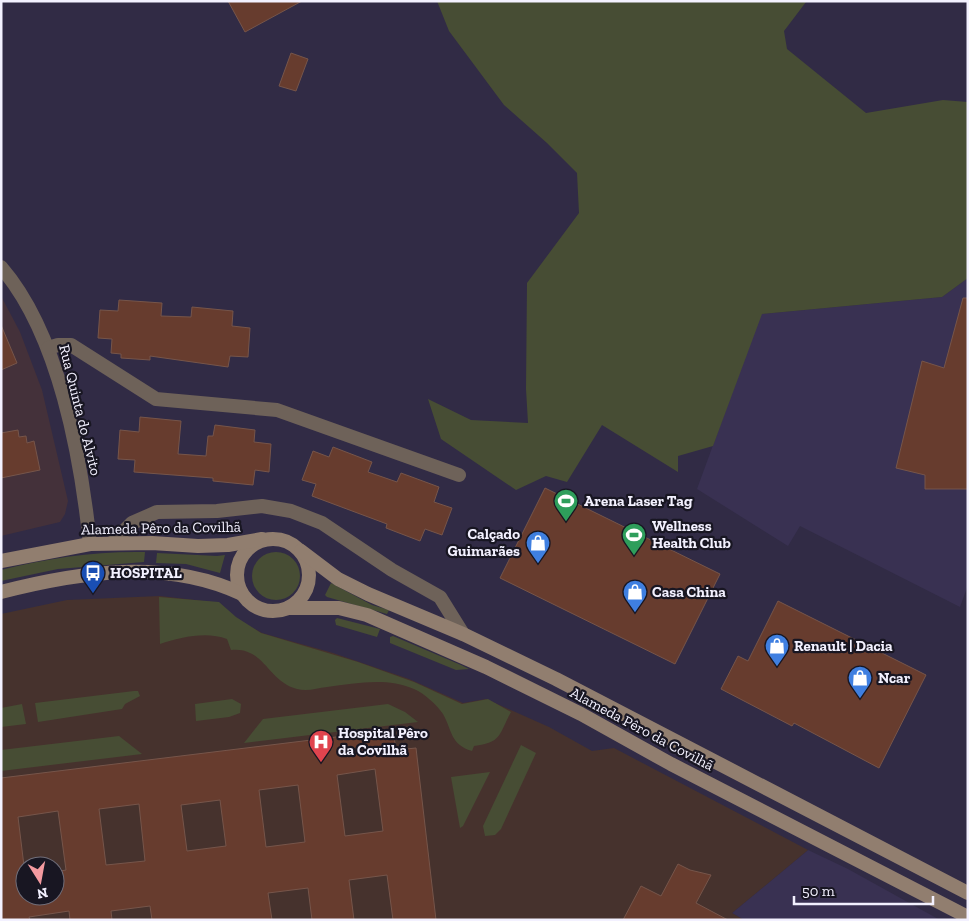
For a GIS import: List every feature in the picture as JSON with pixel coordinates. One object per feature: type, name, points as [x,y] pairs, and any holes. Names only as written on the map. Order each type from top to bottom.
[{"type":"main road","name":"Alameda Pêro da Covilhã","points":[[1,561],[90,544],[113,542],[198,546],[228,545],[276,538],[292,543],[345,582],[463,634],[556,679],[968,893]]},
{"type":"main road","name":"Alameda Pêro da Covilhã","points":[[262,539],[248,548],[240,558],[236,573],[242,594],[250,604],[264,611],[277,612],[288,608],[339,608],[368,615],[486,667],[581,714],[671,764],[968,917]]},
{"type":"main road","points":[[288,608],[294,606],[307,588],[310,568],[301,551]]},
{"type":"main road","name":"Alameda Pêro da Covilhã","points":[[1,592],[84,575],[150,572],[201,578],[242,594]]},
{"type":"street","name":"Rua Quinta do Alvito","points":[[1,267],[32,313],[48,348],[77,456],[85,499],[90,544]]},
{"type":"street","points":[[48,348],[71,345],[156,399],[277,410],[459,475]]},
{"type":"street","points":[[113,542],[132,523],[157,512],[217,511],[262,506],[291,511],[322,523],[392,570],[440,597],[463,634]]},
{"type":"shaded area","points":[[968,278],[968,585],[960,607],[800,526],[788,546],[697,489],[761,314],[942,297]]},
{"type":"shaded area","points":[[1,296],[20,332],[42,390],[68,501],[65,514],[60,522],[1,536]]},
{"type":"shaded area","name":"Hospital Pêro da Covilhã","points":[[160,596],[212,602],[262,633],[333,653],[409,679],[463,703],[486,699],[549,727],[592,751],[614,748],[808,850],[732,913],[744,920],[1,920],[1,614],[67,600]]},
{"type":"shaded area","points":[[808,850],[848,869],[940,920],[744,920],[732,913]]},
{"type":"green space","points":[[437,1],[809,1],[806,2],[784,31],[787,49],[866,113],[943,100],[968,102],[968,278],[942,297],[762,314],[713,446],[678,456],[678,472],[602,425],[567,482],[546,476],[516,490],[441,439],[428,399],[471,420],[528,423],[526,389],[527,283],[579,213],[577,173],[547,143],[504,105],[449,31]]},
{"type":"green space","points":[[145,552],[144,562],[58,569],[1,581],[1,570],[36,562],[90,554]]},
{"type":"green space","points":[[276,552],[285,554],[293,559],[298,567],[300,576],[298,585],[293,593],[285,598],[276,600],[267,598],[259,593],[254,585],[252,576],[254,567],[259,559],[267,554]]},
{"type":"green space","points":[[157,553],[225,555],[220,573],[186,564],[156,563]]},
{"type":"green space","points":[[331,583],[372,605],[389,610],[387,614],[327,597],[325,595]]},
{"type":"green space","points":[[159,597],[219,602],[236,617],[261,633],[358,662],[414,682],[462,704],[488,699],[511,712],[495,740],[483,745],[474,746],[472,751],[456,741],[443,714],[434,703],[418,691],[404,685],[371,682],[301,690],[287,685],[251,653],[242,650],[231,650],[227,639],[202,635],[176,639],[160,644]]},
{"type":"green space","points":[[337,618],[380,629],[377,637],[336,625],[335,620]]},
{"type":"green space","points":[[393,636],[469,669],[456,670],[390,643],[390,637]]},
{"type":"green space","points":[[138,691],[140,696],[125,704],[122,709],[38,722],[35,703]]},
{"type":"green space","points":[[232,699],[241,704],[240,713],[229,717],[196,721],[195,704]]},
{"type":"green space","points":[[22,704],[26,724],[1,727],[1,708]]},
{"type":"green space","points":[[388,704],[405,712],[418,722],[244,743],[263,719]]},
{"type":"green space","points":[[119,736],[142,754],[1,771],[1,750]]},
{"type":"green space","points":[[521,745],[536,753],[501,829],[495,835],[485,836],[483,826]]},
{"type":"green space","points":[[490,772],[463,826],[460,828],[451,777]]},
{"type":"building","points":[[228,1],[302,1],[245,32]]},
{"type":"building","points":[[291,53],[308,59],[296,91],[279,86]]},
{"type":"building","points":[[963,298],[968,298],[968,489],[925,489],[925,475],[896,468],[922,361],[944,368]]},
{"type":"building","points":[[119,300],[162,303],[161,316],[191,317],[192,307],[233,311],[232,326],[250,328],[248,357],[230,356],[228,367],[150,356],[150,360],[121,358],[121,354],[111,353],[112,339],[98,338],[100,310],[118,311]]},
{"type":"building","points":[[1,325],[17,363],[1,370]]},
{"type":"building","points":[[140,417],[181,421],[178,454],[206,456],[208,436],[213,436],[215,425],[255,430],[254,442],[271,444],[269,472],[255,470],[253,485],[213,481],[213,478],[134,472],[135,460],[118,459],[120,430],[139,432]]},
{"type":"building","points":[[18,430],[19,437],[26,436],[27,443],[34,441],[40,470],[1,478],[1,433]]},
{"type":"building","points":[[333,447],[372,462],[368,472],[397,482],[401,473],[439,487],[434,502],[452,508],[442,535],[425,529],[420,541],[386,528],[387,524],[312,496],[316,484],[302,480],[313,451],[329,457]]},
{"type":"building","points":[[545,488],[720,574],[675,664],[500,578]]},
{"type":"building","points":[[778,601],[926,675],[879,768],[794,723],[792,726],[721,689],[738,656],[748,661]]},
{"type":"building","points":[[393,730],[396,750],[416,748],[436,920],[393,920],[387,875],[349,880],[354,920],[312,920],[308,888],[268,893],[272,920],[152,920],[150,906],[111,911],[112,920],[70,920],[69,911],[29,917],[30,920],[1,920],[1,778]],"holes":[[[375,769],[383,831],[345,836],[337,775]],[[298,785],[305,842],[266,847],[259,790]],[[220,800],[226,846],[187,851],[181,805]],[[139,804],[145,861],[106,865],[99,809]]]},
{"type":"building","points":[[678,864],[690,870],[711,875],[696,903],[728,920],[623,920],[641,886],[661,896]]},
{"type":"place","name":"Arena Laser Tag","points":[[566,522]]},
{"type":"place","name":"Wellness Health Club","points":[[634,556]]},
{"type":"place","name":"Calçado Guimarães","points":[[538,564]]},
{"type":"place","name":"HOSPITAL","points":[[93,594]]},
{"type":"place","name":"Casa China","points":[[635,613]]},
{"type":"place","name":"Renault | Dacia","points":[[777,667]]},
{"type":"place","name":"Ncar","points":[[860,699]]},
{"type":"place","name":"Hospital Pêro da Covilhã","points":[[321,763]]}]
